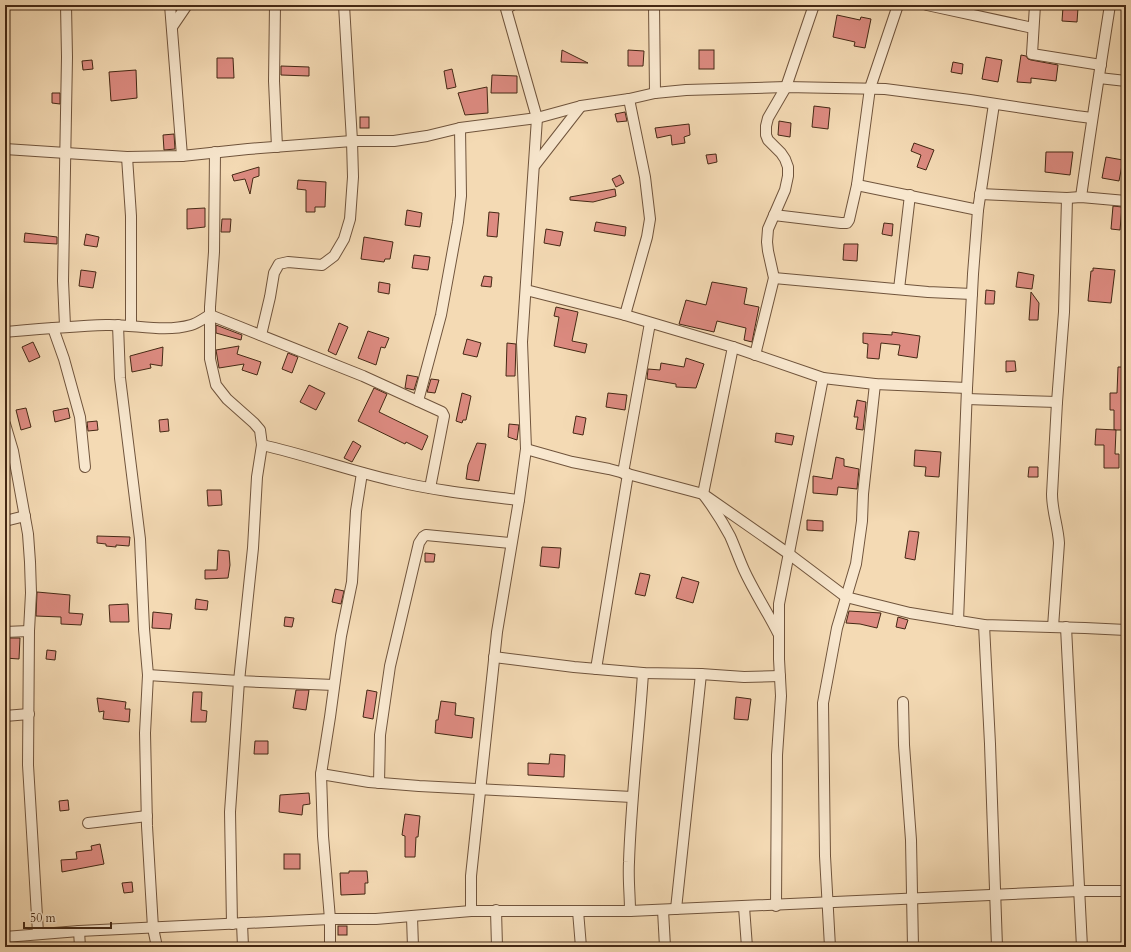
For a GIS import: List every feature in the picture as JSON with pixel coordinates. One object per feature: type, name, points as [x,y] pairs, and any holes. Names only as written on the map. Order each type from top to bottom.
[{"type":"street","points":[[65,326],[63,281],[66,154],[66,5]]},
{"type":"street","points":[[170,5],[182,156]]},
{"type":"street","points":[[172,27],[187,5]]},
{"type":"street","points":[[275,5],[274,81],[277,147]]},
{"type":"street","points":[[261,335],[274,273],[279,264],[288,262],[322,265],[334,256],[344,239],[350,219],[353,177],[352,141],[344,5]]},
{"type":"street","points":[[654,5],[655,92]]},
{"type":"street","points":[[755,355],[774,278],[767,242],[768,228],[787,182],[788,167],[781,153],[768,140],[766,135],[766,126],[768,118],[786,87],[814,5]]},
{"type":"street","points":[[774,215],[842,223],[847,223],[849,220],[857,185],[870,88],[898,5]]},
{"type":"street","points":[[927,5],[1033,28]]},
{"type":"street","points":[[1035,5],[1031,53],[1033,55],[1101,65]]},
{"type":"street","points":[[1081,197],[1110,5]]},
{"type":"street","points":[[471,911],[471,876],[494,657],[526,450],[522,342],[538,118],[508,6]]},
{"type":"street","points":[[1099,78],[1126,80]]},
{"type":"street","points":[[5,149],[128,157],[182,156],[352,141],[394,141],[428,136],[460,128],[538,118],[580,106],[629,99],[655,92],[786,87],[870,88],[963,99],[1092,118]]},
{"type":"street","points":[[625,315],[650,220],[646,177],[629,99]]},
{"type":"street","points":[[958,621],[972,294],[978,210],[994,104]]},
{"type":"street","points":[[535,165],[580,106]]},
{"type":"street","points":[[418,401],[441,315],[458,222],[461,196],[460,128]]},
{"type":"street","points":[[215,152],[214,252],[210,315],[210,359],[216,385],[227,399],[260,430],[262,444],[257,477],[254,548],[239,681],[230,812],[237,924],[243,947]]},
{"type":"street","points":[[128,157],[131,216],[132,325]]},
{"type":"street","points":[[857,185],[978,210]]},
{"type":"street","points":[[980,194],[1067,198],[1081,197],[1126,201]]},
{"type":"street","points":[[898,289],[910,195]]},
{"type":"street","points":[[1053,627],[1059,533],[1052,503],[1052,494],[1064,312],[1067,198]]},
{"type":"street","points":[[774,278],[972,294]]},
{"type":"street","points":[[526,290],[625,315],[733,347],[823,378],[875,384],[967,388]]},
{"type":"street","points":[[210,315],[363,376],[442,412],[444,416],[430,488]]},
{"type":"street","points":[[5,332],[65,326],[132,325],[147,328],[178,328],[193,325],[210,315]]},
{"type":"street","points":[[596,669],[625,474],[650,323]]},
{"type":"street","points":[[118,325],[120,378],[140,539],[144,629],[148,675],[145,733],[147,816],[153,928],[157,947]]},
{"type":"street","points":[[53,328],[64,359],[80,417],[85,467]]},
{"type":"street","points":[[733,347],[703,494],[727,530],[744,570],[779,635]]},
{"type":"street","points":[[776,906],[777,754],[781,696],[779,604],[823,378]]},
{"type":"street","points":[[830,947],[827,903],[823,703],[833,646],[856,564],[862,521],[863,494],[875,384]]},
{"type":"street","points":[[967,398],[1057,402]]},
{"type":"street","points":[[5,424],[13,451],[25,516],[30,562],[31,593],[29,631],[28,765],[38,933]]},
{"type":"street","points":[[262,444],[297,452],[362,473],[430,488],[519,500]]},
{"type":"street","points":[[526,450],[703,494],[789,554],[846,597],[910,613],[984,625],[1126,630]]},
{"type":"street","points":[[330,947],[330,919],[323,836],[321,774],[341,636],[352,582],[356,511],[362,473]]},
{"type":"street","points":[[5,521],[25,516]]},
{"type":"street","points":[[379,783],[380,735],[390,666],[419,543],[426,535],[511,543]]},
{"type":"street","points":[[984,625],[997,947]]},
{"type":"street","points":[[1066,627],[1070,733],[1076,810],[1082,947]]},
{"type":"street","points":[[5,632],[29,631]]},
{"type":"street","points":[[494,657],[643,673],[701,674],[744,677],[780,676]]},
{"type":"street","points":[[630,911],[629,864],[632,797],[643,673]]},
{"type":"street","points":[[676,909],[701,674]]},
{"type":"street","points":[[148,675],[334,685]]},
{"type":"street","points":[[903,702],[904,745],[911,840],[913,947]]},
{"type":"street","points":[[5,716],[29,714]]},
{"type":"street","points":[[321,774],[379,783],[419,786],[632,797]]},
{"type":"street","points":[[88,824],[147,816]]},
{"type":"street","points":[[5,936],[79,930],[153,928],[330,919],[376,919],[471,911],[663,910],[1080,891],[1126,891]]},
{"type":"street","points":[[744,907],[748,947]]},
{"type":"street","points":[[496,910],[497,947]]},
{"type":"street","points":[[663,910],[665,947]]},
{"type":"street","points":[[578,911],[581,947]]},
{"type":"street","points":[[412,917],[413,947]]},
{"type":"street","points":[[79,930],[80,947]]},
{"type":"building","points":[[1063,7],[1078,8],[1077,22],[1062,21]]},
{"type":"building","points":[[837,15],[860,20],[861,17],[871,19],[865,48],[854,46],[855,42],[833,37]]},
{"type":"building","points":[[562,50],[588,63],[561,62]]},
{"type":"building","points":[[628,50],[644,51],[643,66],[628,66]]},
{"type":"building","points":[[699,50],[714,50],[714,69],[699,69]]},
{"type":"building","points":[[1021,55],[1026,56],[1031,60],[1058,65],[1056,81],[1031,78],[1031,83],[1017,82]]},
{"type":"building","points":[[986,57],[1002,60],[998,82],[982,79]]},
{"type":"building","points":[[217,58],[233,58],[234,78],[217,78]]},
{"type":"building","points":[[92,60],[93,69],[83,70],[82,61]]},
{"type":"building","points":[[953,62],[963,64],[962,74],[951,72]]},
{"type":"building","points":[[281,66],[309,67],[309,76],[281,75]]},
{"type":"building","points":[[452,69],[456,87],[447,89],[444,71]]},
{"type":"building","points":[[136,70],[137,98],[111,101],[109,72]]},
{"type":"building","points":[[492,75],[517,76],[517,93],[491,93]]},
{"type":"building","points":[[487,87],[488,113],[465,115],[458,93]]},
{"type":"building","points":[[52,93],[60,93],[60,104],[52,103]]},
{"type":"building","points":[[814,106],[830,108],[828,129],[812,127]]},
{"type":"building","points":[[625,112],[627,121],[617,122],[615,114]]},
{"type":"building","points":[[360,117],[369,117],[369,128],[360,128]]},
{"type":"building","points":[[779,121],[791,123],[790,137],[778,135]]},
{"type":"building","points":[[689,124],[690,135],[684,137],[685,143],[672,145],[671,135],[657,138],[655,128]]},
{"type":"building","points":[[174,134],[175,149],[164,150],[163,135]]},
{"type":"building","points":[[914,143],[934,150],[926,170],[917,167],[921,155],[911,151]]},
{"type":"building","points":[[1046,152],[1073,152],[1070,175],[1045,172]]},
{"type":"building","points":[[716,154],[717,162],[708,164],[706,155]]},
{"type":"building","points":[[1106,157],[1123,160],[1119,181],[1102,178]]},
{"type":"building","points":[[259,167],[259,176],[253,178],[250,194],[245,179],[234,181],[232,175]]},
{"type":"building","points":[[620,175],[624,183],[616,187],[612,179]]},
{"type":"building","points":[[298,180],[326,182],[325,207],[315,207],[315,212],[306,212],[306,190],[297,189]]},
{"type":"building","points":[[615,189],[616,196],[593,202],[570,200],[570,197]]},
{"type":"building","points":[[1113,206],[1122,207],[1120,230],[1111,229]]},
{"type":"building","points":[[205,208],[205,227],[187,229],[187,209]]},
{"type":"building","points":[[407,210],[422,213],[420,227],[405,225]]},
{"type":"building","points":[[489,212],[499,213],[497,237],[487,236]]},
{"type":"building","points":[[222,219],[231,219],[230,232],[221,232]]},
{"type":"building","points":[[596,222],[626,227],[625,236],[594,231]]},
{"type":"building","points":[[884,223],[893,224],[892,236],[882,234]]},
{"type":"building","points":[[546,229],[563,232],[560,246],[544,243]]},
{"type":"building","points":[[25,233],[57,237],[57,244],[24,242]]},
{"type":"building","points":[[86,234],[99,237],[97,247],[84,245]]},
{"type":"building","points":[[364,237],[393,242],[390,259],[385,259],[384,262],[361,259]]},
{"type":"building","points":[[844,244],[858,244],[857,261],[843,260]]},
{"type":"building","points":[[414,255],[430,257],[428,270],[412,268]]},
{"type":"building","points":[[1093,268],[1115,270],[1111,303],[1088,301],[1091,271],[1093,271]]},
{"type":"building","points":[[81,270],[96,272],[93,288],[79,286]]},
{"type":"building","points":[[1018,272],[1034,275],[1032,289],[1016,287]]},
{"type":"building","points":[[484,276],[492,277],[491,287],[481,286]]},
{"type":"building","points":[[379,282],[390,284],[389,294],[378,292]]},
{"type":"building","points":[[712,282],[747,288],[744,304],[759,307],[752,342],[744,340],[746,328],[717,321],[714,332],[679,324],[686,300],[706,305]]},
{"type":"building","points":[[986,290],[995,291],[994,304],[985,304]]},
{"type":"building","points":[[1031,292],[1039,303],[1038,320],[1029,320]]},
{"type":"building","points":[[556,307],[578,312],[572,341],[587,344],[585,353],[554,346],[559,317],[554,316]]},
{"type":"building","points":[[339,323],[348,327],[336,355],[328,351]]},
{"type":"building","points":[[216,325],[242,335],[241,340],[216,333]]},
{"type":"building","points":[[368,331],[389,338],[385,348],[381,347],[376,365],[358,358]]},
{"type":"building","points":[[892,332],[920,336],[917,358],[898,355],[900,345],[881,343],[879,359],[867,358],[868,344],[863,343],[863,333],[892,335]]},
{"type":"building","points":[[467,339],[481,343],[477,357],[463,354]]},
{"type":"building","points":[[33,342],[40,357],[29,362],[22,347]]},
{"type":"building","points":[[507,343],[516,344],[515,376],[506,376]]},
{"type":"building","points":[[239,346],[237,354],[261,362],[257,375],[242,370],[244,364],[219,368],[216,350]]},
{"type":"building","points":[[163,347],[162,366],[150,364],[151,368],[132,372],[130,356]]},
{"type":"building","points":[[288,353],[298,357],[292,373],[282,369]]},
{"type":"building","points":[[686,358],[704,364],[696,388],[676,387],[676,384],[647,379],[648,369],[660,370],[661,363],[684,367]]},
{"type":"building","points":[[1006,361],[1015,361],[1016,371],[1006,372]]},
{"type":"building","points":[[1118,367],[1126,367],[1126,410],[1123,410],[1123,430],[1114,430],[1114,410],[1110,410],[1110,393],[1117,393]]},
{"type":"building","points":[[407,375],[418,377],[414,390],[405,388]]},
{"type":"building","points":[[431,379],[439,380],[435,393],[427,392]]},
{"type":"building","points":[[309,385],[325,393],[316,410],[300,402]]},
{"type":"building","points":[[374,388],[387,394],[379,412],[428,436],[422,450],[406,442],[405,444],[358,421]]},
{"type":"building","points":[[462,393],[471,396],[466,420],[463,420],[462,423],[456,421]]},
{"type":"building","points":[[608,393],[627,395],[625,410],[606,407]]},
{"type":"building","points":[[857,400],[866,402],[863,430],[856,429],[858,417],[854,417]]},
{"type":"building","points":[[26,408],[31,427],[21,430],[16,410]]},
{"type":"building","points":[[68,408],[70,418],[55,422],[53,411]]},
{"type":"building","points":[[576,416],[586,418],[583,435],[573,433]]},
{"type":"building","points":[[168,419],[169,431],[160,432],[159,420]]},
{"type":"building","points":[[97,421],[98,430],[88,431],[87,422]]},
{"type":"building","points":[[509,424],[519,425],[517,440],[508,437]]},
{"type":"building","points":[[1096,429],[1116,430],[1115,454],[1119,454],[1119,468],[1104,468],[1104,445],[1095,445]]},
{"type":"building","points":[[776,433],[794,436],[792,445],[775,442]]},
{"type":"building","points":[[353,441],[361,446],[352,462],[344,458]]},
{"type":"building","points":[[477,443],[486,444],[479,481],[466,479],[468,465]]},
{"type":"building","points":[[915,450],[941,452],[939,477],[925,476],[926,467],[914,466]]},
{"type":"building","points":[[836,457],[844,459],[844,466],[859,469],[857,489],[838,487],[837,495],[813,493],[813,476],[832,479]]},
{"type":"building","points":[[1029,467],[1038,467],[1038,477],[1028,477]]},
{"type":"building","points":[[207,490],[221,490],[222,505],[208,506]]},
{"type":"building","points":[[807,520],[823,521],[823,531],[807,530]]},
{"type":"building","points":[[909,531],[919,532],[915,560],[905,558]]},
{"type":"building","points":[[97,536],[130,537],[129,546],[106,546],[106,544],[97,543]]},
{"type":"building","points":[[542,547],[561,548],[559,568],[540,566]]},
{"type":"building","points":[[218,550],[229,551],[230,565],[228,578],[205,579],[205,570],[217,570]]},
{"type":"building","points":[[425,553],[435,554],[434,562],[425,562]]},
{"type":"building","points":[[640,573],[650,575],[645,596],[635,594]]},
{"type":"building","points":[[682,577],[699,582],[693,603],[676,598]]},
{"type":"building","points":[[335,589],[344,591],[341,604],[332,602]]},
{"type":"building","points":[[37,592],[70,595],[69,613],[83,614],[81,625],[61,624],[61,617],[36,616]]},
{"type":"building","points":[[196,599],[208,601],[207,610],[195,609]]},
{"type":"building","points":[[128,604],[129,622],[110,622],[109,605]]},
{"type":"building","points":[[849,611],[881,613],[877,628],[860,624],[846,623]]},
{"type":"building","points":[[153,612],[172,614],[170,629],[152,628]]},
{"type":"building","points":[[285,617],[294,618],[292,627],[284,626]]},
{"type":"building","points":[[898,617],[908,620],[905,629],[896,627]]},
{"type":"building","points":[[5,638],[20,638],[19,659],[5,658]]},
{"type":"building","points":[[47,650],[56,651],[55,660],[46,659]]},
{"type":"building","points":[[296,690],[309,690],[306,710],[293,708]]},
{"type":"building","points":[[367,690],[377,692],[373,719],[363,717]]},
{"type":"building","points":[[193,692],[202,692],[201,710],[207,711],[206,722],[191,722]]},
{"type":"building","points":[[736,697],[751,699],[748,720],[734,719]]},
{"type":"building","points":[[97,698],[126,702],[125,709],[130,709],[129,722],[103,719],[104,711],[99,712]]},
{"type":"building","points":[[441,701],[456,703],[455,715],[474,718],[472,738],[435,733],[436,720],[438,720]]},
{"type":"building","points":[[255,741],[268,741],[268,754],[254,754]]},
{"type":"building","points":[[550,754],[565,755],[564,777],[528,775],[528,763],[549,764]]},
{"type":"building","points":[[309,793],[310,804],[303,805],[302,815],[279,812],[280,795]]},
{"type":"building","points":[[68,800],[69,810],[60,811],[59,801]]},
{"type":"building","points":[[405,814],[420,816],[418,837],[416,837],[415,857],[405,857],[405,836],[402,835]]},
{"type":"building","points":[[100,844],[104,864],[62,872],[61,860],[77,859],[76,852],[92,850],[91,846]]},
{"type":"building","points":[[284,854],[300,854],[300,869],[284,869]]},
{"type":"building","points":[[349,871],[367,871],[368,883],[365,883],[365,894],[341,895],[340,873],[349,873]]},
{"type":"building","points":[[132,882],[133,892],[124,893],[122,883]]},
{"type":"building","points":[[338,926],[347,926],[347,935],[338,935]]}]
